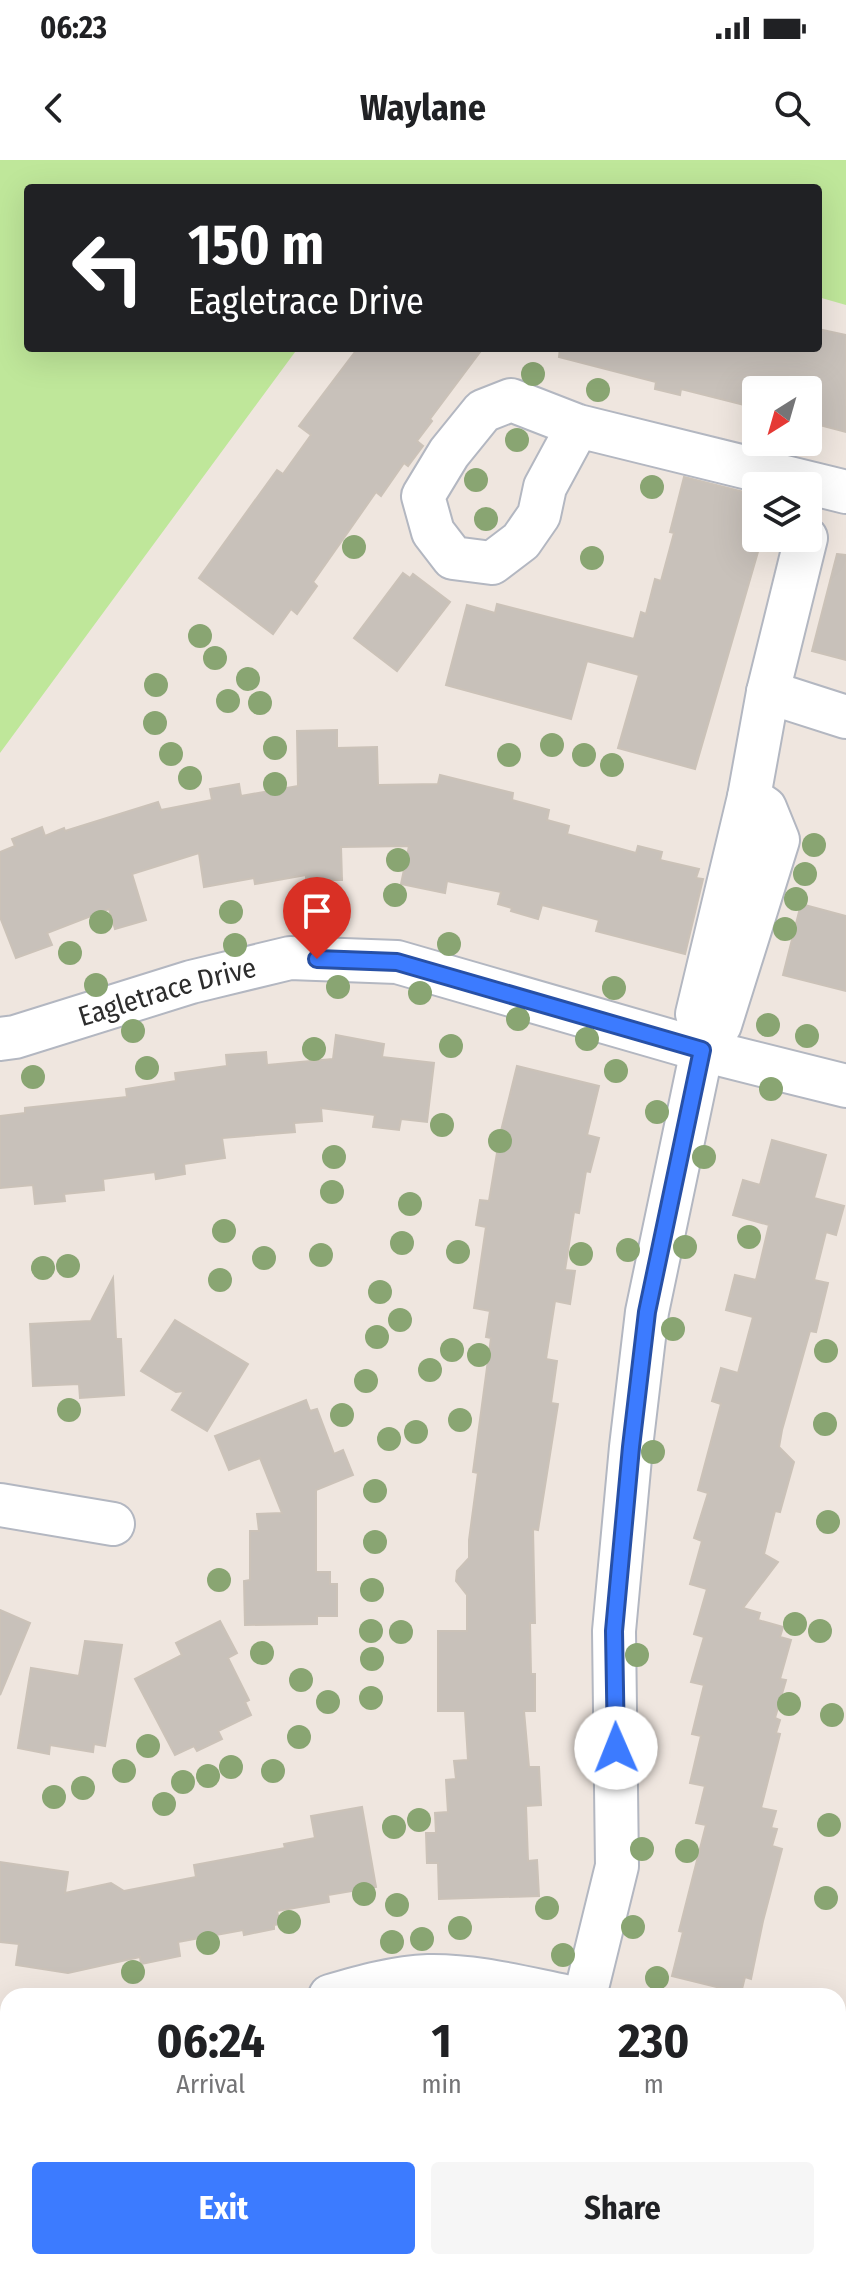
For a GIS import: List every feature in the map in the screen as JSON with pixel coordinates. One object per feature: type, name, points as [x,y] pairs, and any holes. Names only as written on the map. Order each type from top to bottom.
[{"type":"street","points":[[578,426],[833,489],[822,507]]},
{"type":"street","points":[[587,1988],[617,1866],[614,1631],[647,1312],[702,1050],[720,1025],[778,840],[765,808],[749,797],[768,692],[803,552]]},
{"type":"street","points":[[768,692],[846,717]]},
{"type":"street","name":"Eagletrace Drive","points":[[0,1039],[191,982],[290,958],[397,962],[702,1050],[846,1086]]},
{"type":"street","points":[[0,1505],[113,1524]]},
{"type":"street","points":[[356,1988],[428,1976],[490,1981],[525,1988]]},
{"type":"green space","points":[[0,160],[846,160],[846,305],[822,298],[822,184],[24,184],[24,352],[295,352],[0,753]]},
{"type":"building","points":[[822,330],[846,335],[846,432],[822,426],[822,376],[742,376],[742,404],[681,389],[680,395],[655,389],[656,382],[559,357],[560,352],[822,352]]},
{"type":"building","points":[[355,352],[480,352],[430,419],[432,421],[417,441],[423,446],[408,466],[404,463],[381,496],[376,492],[313,582],[317,586],[297,614],[291,609],[273,634],[199,578],[277,470],[283,474],[311,435],[299,426]]},
{"type":"building","points":[[684,477],[742,492],[742,552],[758,552],[695,769],[618,748],[639,675],[587,661],[571,719],[446,685],[467,605],[495,613],[497,604],[634,639],[641,612],[646,614],[655,579],[661,581],[674,533],[670,532]]},
{"type":"building","points":[[837,554],[846,555],[846,660],[812,651]]},
{"type":"building","points":[[403,573],[410,578],[413,574],[450,602],[397,671],[354,638]]},
{"type":"building","points":[[337,730],[337,748],[377,747],[378,785],[438,784],[440,775],[513,793],[512,800],[549,810],[547,820],[569,826],[567,834],[636,853],[638,846],[662,852],[660,860],[699,869],[696,878],[703,879],[685,954],[596,931],[599,920],[542,905],[538,919],[511,911],[512,908],[498,904],[501,892],[447,881],[445,893],[401,884],[409,846],[341,847],[342,880],[306,880],[306,875],[255,884],[254,878],[204,887],[199,853],[132,874],[146,920],[115,929],[109,909],[47,933],[52,945],[16,958],[0,917],[0,852],[15,846],[12,839],[42,827],[45,836],[64,828],[65,831],[158,802],[161,810],[212,800],[210,789],[239,784],[241,796],[298,786],[297,731]]},
{"type":"building","points":[[801,904],[846,916],[846,991],[783,975]]},
{"type":"building","points":[[336,1035],[384,1044],[382,1057],[434,1063],[427,1122],[401,1119],[399,1130],[373,1127],[375,1115],[321,1108],[322,1121],[294,1123],[295,1132],[222,1138],[225,1158],[184,1164],[185,1174],[156,1179],[155,1172],[103,1179],[104,1190],[64,1194],[65,1201],[35,1204],[33,1185],[0,1188],[0,1116],[25,1113],[25,1108],[127,1097],[126,1089],[176,1081],[175,1073],[227,1066],[226,1055],[266,1052],[267,1065],[333,1059]]},
{"type":"building","points":[[517,1066],[599,1086],[587,1135],[599,1138],[590,1172],[586,1171],[579,1213],[574,1212],[565,1270],[575,1271],[570,1304],[555,1301],[546,1359],[557,1361],[551,1403],[558,1404],[538,1530],[533,1529],[535,1623],[530,1623],[535,1711],[524,1711],[529,1767],[539,1767],[541,1805],[526,1806],[528,1861],[537,1860],[539,1896],[439,1899],[438,1863],[427,1863],[426,1833],[436,1833],[435,1813],[448,1812],[446,1780],[456,1779],[454,1761],[468,1760],[465,1711],[438,1711],[438,1631],[467,1631],[467,1595],[456,1581],[457,1571],[469,1558],[478,1473],[473,1472],[491,1338],[486,1337],[490,1311],[474,1308],[486,1227],[476,1225],[480,1200],[489,1201],[500,1135]]},
{"type":"building","points":[[772,1140],[826,1155],[814,1198],[844,1206],[836,1235],[826,1232],[814,1280],[828,1283],[816,1332],[810,1331],[782,1430],[779,1447],[794,1462],[780,1512],[775,1511],[764,1554],[778,1562],[743,1608],[760,1613],[758,1620],[783,1627],[780,1637],[791,1640],[780,1679],[786,1680],[775,1718],[780,1720],[776,1733],[780,1734],[761,1808],[776,1811],[771,1828],[777,1829],[772,1846],[782,1849],[751,1979],[745,1977],[742,1988],[721,1988],[672,1976],[683,1932],[679,1931],[706,1825],[696,1823],[705,1786],[690,1783],[701,1736],[692,1734],[704,1685],[691,1682],[704,1637],[694,1634],[707,1589],[690,1584],[702,1541],[694,1538],[708,1493],[698,1490],[721,1404],[712,1401],[721,1368],[738,1373],[753,1317],[726,1310],[735,1275],[756,1280],[769,1225],[733,1215],[743,1180],[760,1185]]},
{"type":"building","points":[[113,1278],[116,1339],[121,1339],[124,1395],[80,1398],[79,1384],[33,1386],[30,1324],[91,1321]]},
{"type":"building","points":[[175,1320],[248,1364],[207,1431],[172,1410],[184,1391],[176,1392],[141,1371]]},
{"type":"building","points":[[306,1400],[310,1411],[317,1409],[334,1454],[343,1450],[353,1475],[316,1490],[316,1572],[330,1572],[330,1584],[337,1584],[337,1616],[317,1616],[317,1624],[245,1625],[244,1581],[250,1580],[250,1531],[259,1531],[257,1514],[282,1513],[260,1458],[229,1470],[215,1436]]},
{"type":"building","points":[[0,1610],[30,1623],[0,1695]]},
{"type":"building","points":[[220,1621],[237,1653],[228,1658],[249,1700],[245,1702],[251,1715],[218,1731],[222,1739],[197,1751],[194,1746],[175,1755],[135,1679],[182,1655],[176,1643]]},
{"type":"building","points":[[85,1641],[122,1645],[105,1746],[94,1744],[93,1752],[50,1745],[49,1754],[18,1748],[31,1668],[79,1676]]},
{"type":"building","points":[[362,1807],[376,1887],[328,1895],[329,1902],[277,1911],[280,1924],[274,1925],[274,1929],[244,1935],[243,1930],[178,1942],[180,1956],[141,1964],[140,1957],[68,1973],[16,1965],[19,1944],[0,1942],[0,1862],[68,1872],[65,1893],[111,1883],[124,1891],[196,1877],[194,1865],[285,1848],[284,1844],[315,1838],[311,1816]]},
{"type":"route","points":[[317,959],[397,962],[702,1050],[647,1312],[614,1631],[616,1748]]}]
